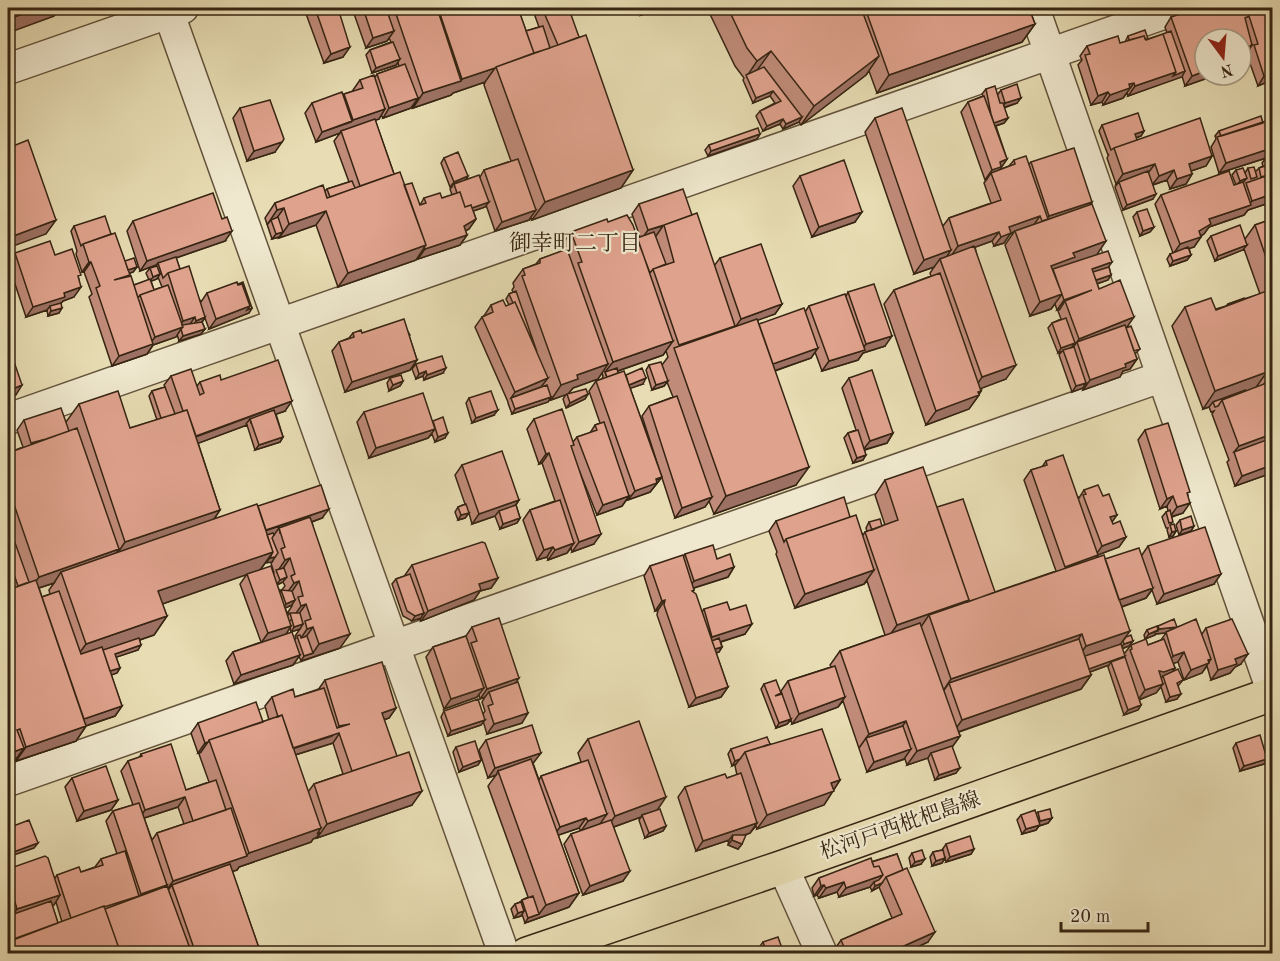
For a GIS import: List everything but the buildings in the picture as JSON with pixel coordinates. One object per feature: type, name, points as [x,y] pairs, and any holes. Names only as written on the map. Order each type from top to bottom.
[{"type":"main road","name":"松河戸西枇杷島線","points":[[527,954],[783,867],[1272,692]]},
{"type":"street","points":[[1034,8],[1272,692]]},
{"type":"street","points":[[8,419],[1180,8]]},
{"type":"street","points":[[8,69],[173,9],[280,323],[504,954]]},
{"type":"street","points":[[8,781],[1161,377]]},
{"type":"street","points":[[783,867],[822,954]]},
{"type":"district","name":"御幸町二丁目","points":[[575,242]]}]
